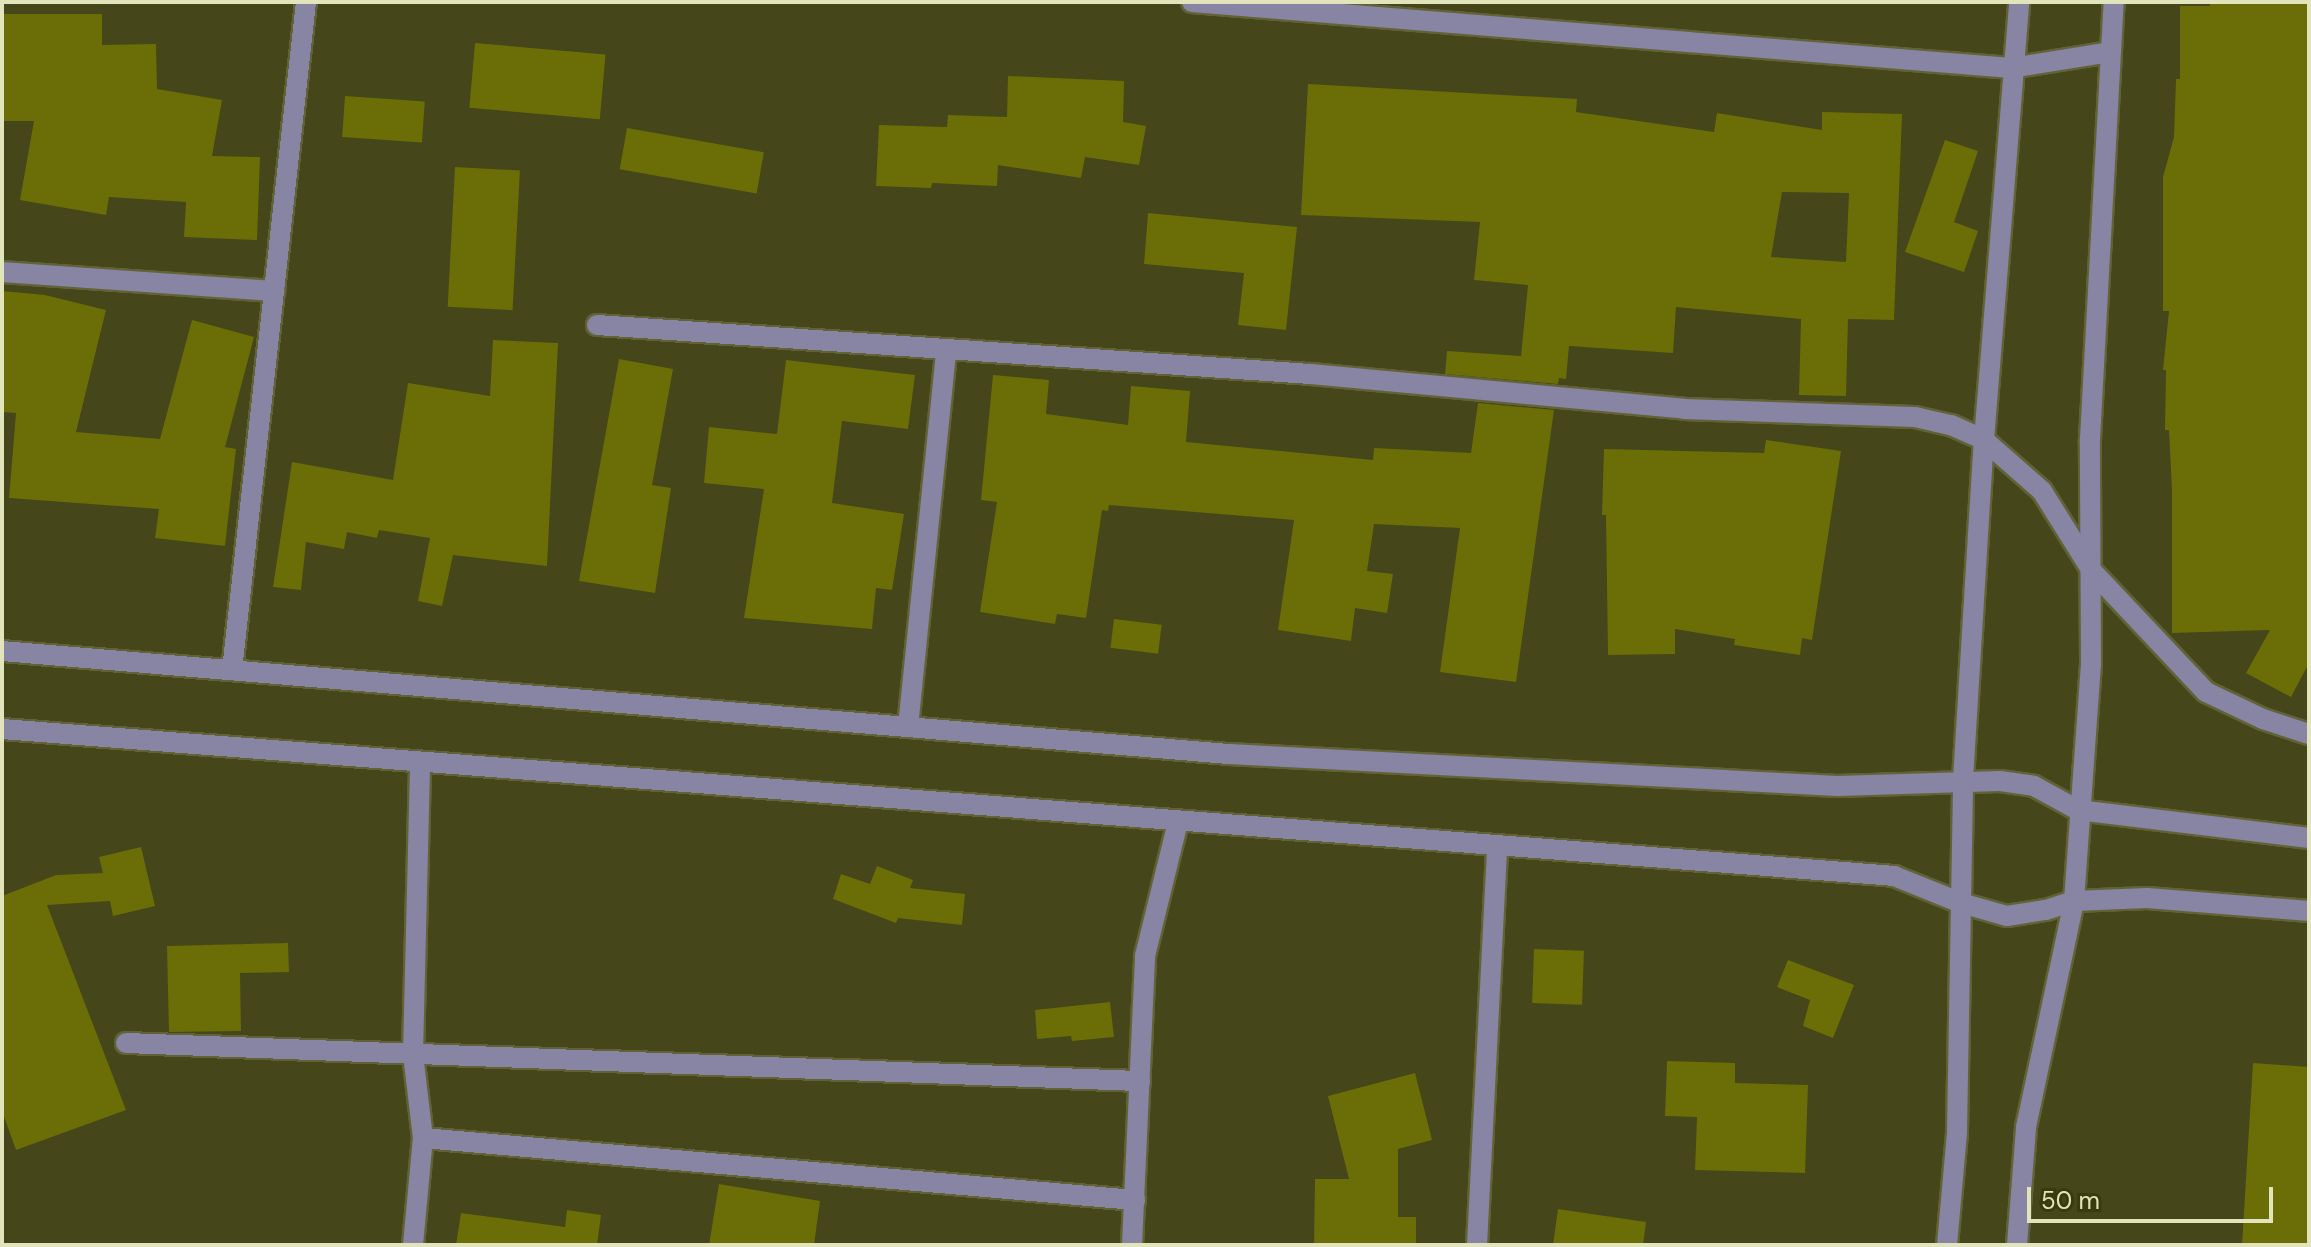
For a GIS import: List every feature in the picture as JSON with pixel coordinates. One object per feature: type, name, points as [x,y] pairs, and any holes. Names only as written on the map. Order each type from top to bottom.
[{"type":"street","points":[[232,670],[306,2]]},
{"type":"street","points":[[1192,2],[1357,8],[2011,68],[2110,52]]},
{"type":"street","points":[[1947,1245],[1957,1132],[1963,780],[1984,440],[2011,68],[2019,2]]},
{"type":"street","points":[[2017,1245],[2026,1127],[2074,901],[2078,810],[2091,663],[2090,439],[2114,2]]},
{"type":"street","points":[[2,272],[274,291]]},
{"type":"street","points":[[597,325],[946,352],[1310,374],[1684,409],[1915,417],[1951,425],[1984,440],[2042,491],[2092,571],[2206,692],[2263,719],[2309,734]]},
{"type":"street","points":[[908,727],[946,352]]},
{"type":"street","points":[[2,651],[1229,754],[1837,786],[1963,780],[2034,786],[2078,810],[2309,838]]},
{"type":"street","points":[[2,729],[1894,876],[1961,903],[2007,916],[2046,910],[2074,901],[2147,898],[2309,911]]},
{"type":"street","points":[[413,1245],[423,1138],[413,1054],[420,763]]},
{"type":"street","points":[[1132,1245],[1145,956],[1178,822]]},
{"type":"street","points":[[1477,1245],[1497,846]]},
{"type":"street","points":[[126,1043],[1140,1081]]},
{"type":"street","points":[[423,1138],[1135,1200]]},
{"type":"building","points":[[2210,2],[2309,2],[2309,663],[2291,697],[2246,673],[2270,630],[2172,633],[2172,491],[2169,430],[2165,430],[2166,370],[2163,370],[2169,311],[2163,311],[2163,177],[2174,137],[2176,79],[2180,79],[2180,6],[2210,6]]},
{"type":"building","points":[[2,14],[102,14],[102,45],[156,44],[157,89],[222,100],[212,156],[260,157],[257,240],[184,237],[186,202],[109,197],[106,215],[20,200],[34,121],[2,121]]},
{"type":"building","points":[[475,43],[606,54],[600,119],[469,108]]},
{"type":"building","points":[[1008,76],[1124,81],[1123,122],[1146,126],[1139,165],[1085,157],[1081,178],[998,165],[997,186],[932,183],[931,188],[876,186],[879,125],[947,127],[948,115],[1007,117]]},
{"type":"building","points":[[1308,84],[1577,99],[1576,112],[1714,132],[1717,113],[1822,130],[1822,112],[1902,114],[1894,320],[1848,319],[1846,396],[1799,395],[1801,319],[1676,307],[1673,353],[1569,346],[1566,379],[1559,378],[1558,384],[1445,374],[1447,351],[1521,356],[1528,285],[1474,280],[1480,222],[1301,215]],"holes":[[[1782,192],[1849,193],[1846,262],[1771,257]]]},
{"type":"building","points":[[345,96],[425,102],[422,142],[342,137]]},
{"type":"building","points":[[627,128],[764,152],[757,193],[620,169]]},
{"type":"building","points":[[1945,140],[1978,151],[1954,222],[1978,231],[1964,272],[1905,252]]},
{"type":"building","points":[[455,167],[520,170],[513,310],[448,307]]},
{"type":"building","points":[[1148,213],[1297,227],[1286,330],[1238,325],[1244,273],[1144,264]]},
{"type":"building","points":[[2,291],[45,295],[106,310],[76,432],[160,439],[192,320],[254,337],[225,447],[236,449],[225,546],[155,538],[159,509],[9,498],[16,413],[2,412]]},
{"type":"building","points":[[493,340],[558,343],[547,566],[453,555],[442,606],[418,601],[430,538],[379,530],[377,538],[347,532],[344,549],[306,542],[301,590],[273,587],[292,462],[393,480],[408,383],[490,396]]},
{"type":"building","points":[[619,359],[673,369],[652,485],[671,488],[655,593],[579,581]]},
{"type":"building","points":[[786,360],[915,375],[908,429],[842,421],[832,503],[904,514],[892,590],[876,588],[872,629],[744,618],[764,489],[704,483],[709,427],[777,434]]},
{"type":"building","points":[[993,375],[1049,380],[1046,414],[1128,425],[1131,386],[1190,391],[1186,442],[1373,460],[1374,448],[1471,453],[1478,403],[1554,410],[1516,682],[1440,672],[1460,528],[1374,524],[1367,571],[1393,574],[1387,613],[1355,608],[1351,641],[1278,630],[1294,520],[1109,505],[1108,511],[1102,510],[1086,618],[1057,614],[1055,624],[980,612],[997,502],[981,500]]},
{"type":"building","points":[[1766,440],[1841,451],[1812,640],[1802,638],[1800,655],[1734,645],[1735,639],[1675,629],[1675,654],[1608,655],[1606,515],[1602,515],[1604,449],[1764,453]]},
{"type":"building","points":[[1114,619],[1162,625],[1158,654],[1110,648]]},
{"type":"building","points":[[141,847],[155,906],[113,916],[110,901],[47,905],[126,1110],[16,1150],[2,1111],[2,896],[56,875],[103,873],[99,857]]},
{"type":"building","points":[[877,866],[913,880],[910,888],[965,894],[962,925],[898,918],[896,923],[833,899],[841,874],[870,884]]},
{"type":"building","points":[[288,943],[289,972],[240,973],[241,1031],[169,1032],[167,946]]},
{"type":"building","points":[[1534,949],[1584,951],[1582,1005],[1532,1003]]},
{"type":"building","points":[[1788,960],[1854,985],[1833,1038],[1803,1026],[1810,1000],[1777,987]]},
{"type":"building","points":[[1110,1002],[1114,1037],[1072,1041],[1071,1036],[1037,1039],[1035,1010]]},
{"type":"building","points":[[1667,1061],[1735,1063],[1735,1083],[1808,1085],[1805,1173],[1695,1170],[1697,1117],[1665,1116]]},
{"type":"building","points":[[2253,1063],[2309,1067],[2309,1245],[2242,1245]]},
{"type":"building","points":[[1415,1073],[1432,1140],[1398,1149],[1398,1217],[1416,1217],[1416,1245],[1314,1245],[1315,1179],[1349,1179],[1328,1096]]},
{"type":"building","points":[[719,1184],[820,1201],[814,1245],[709,1245]]},
{"type":"building","points":[[1558,1209],[1646,1222],[1643,1245],[1553,1245]]},
{"type":"building","points":[[567,1210],[601,1215],[597,1245],[456,1245],[461,1213],[565,1227]]}]
